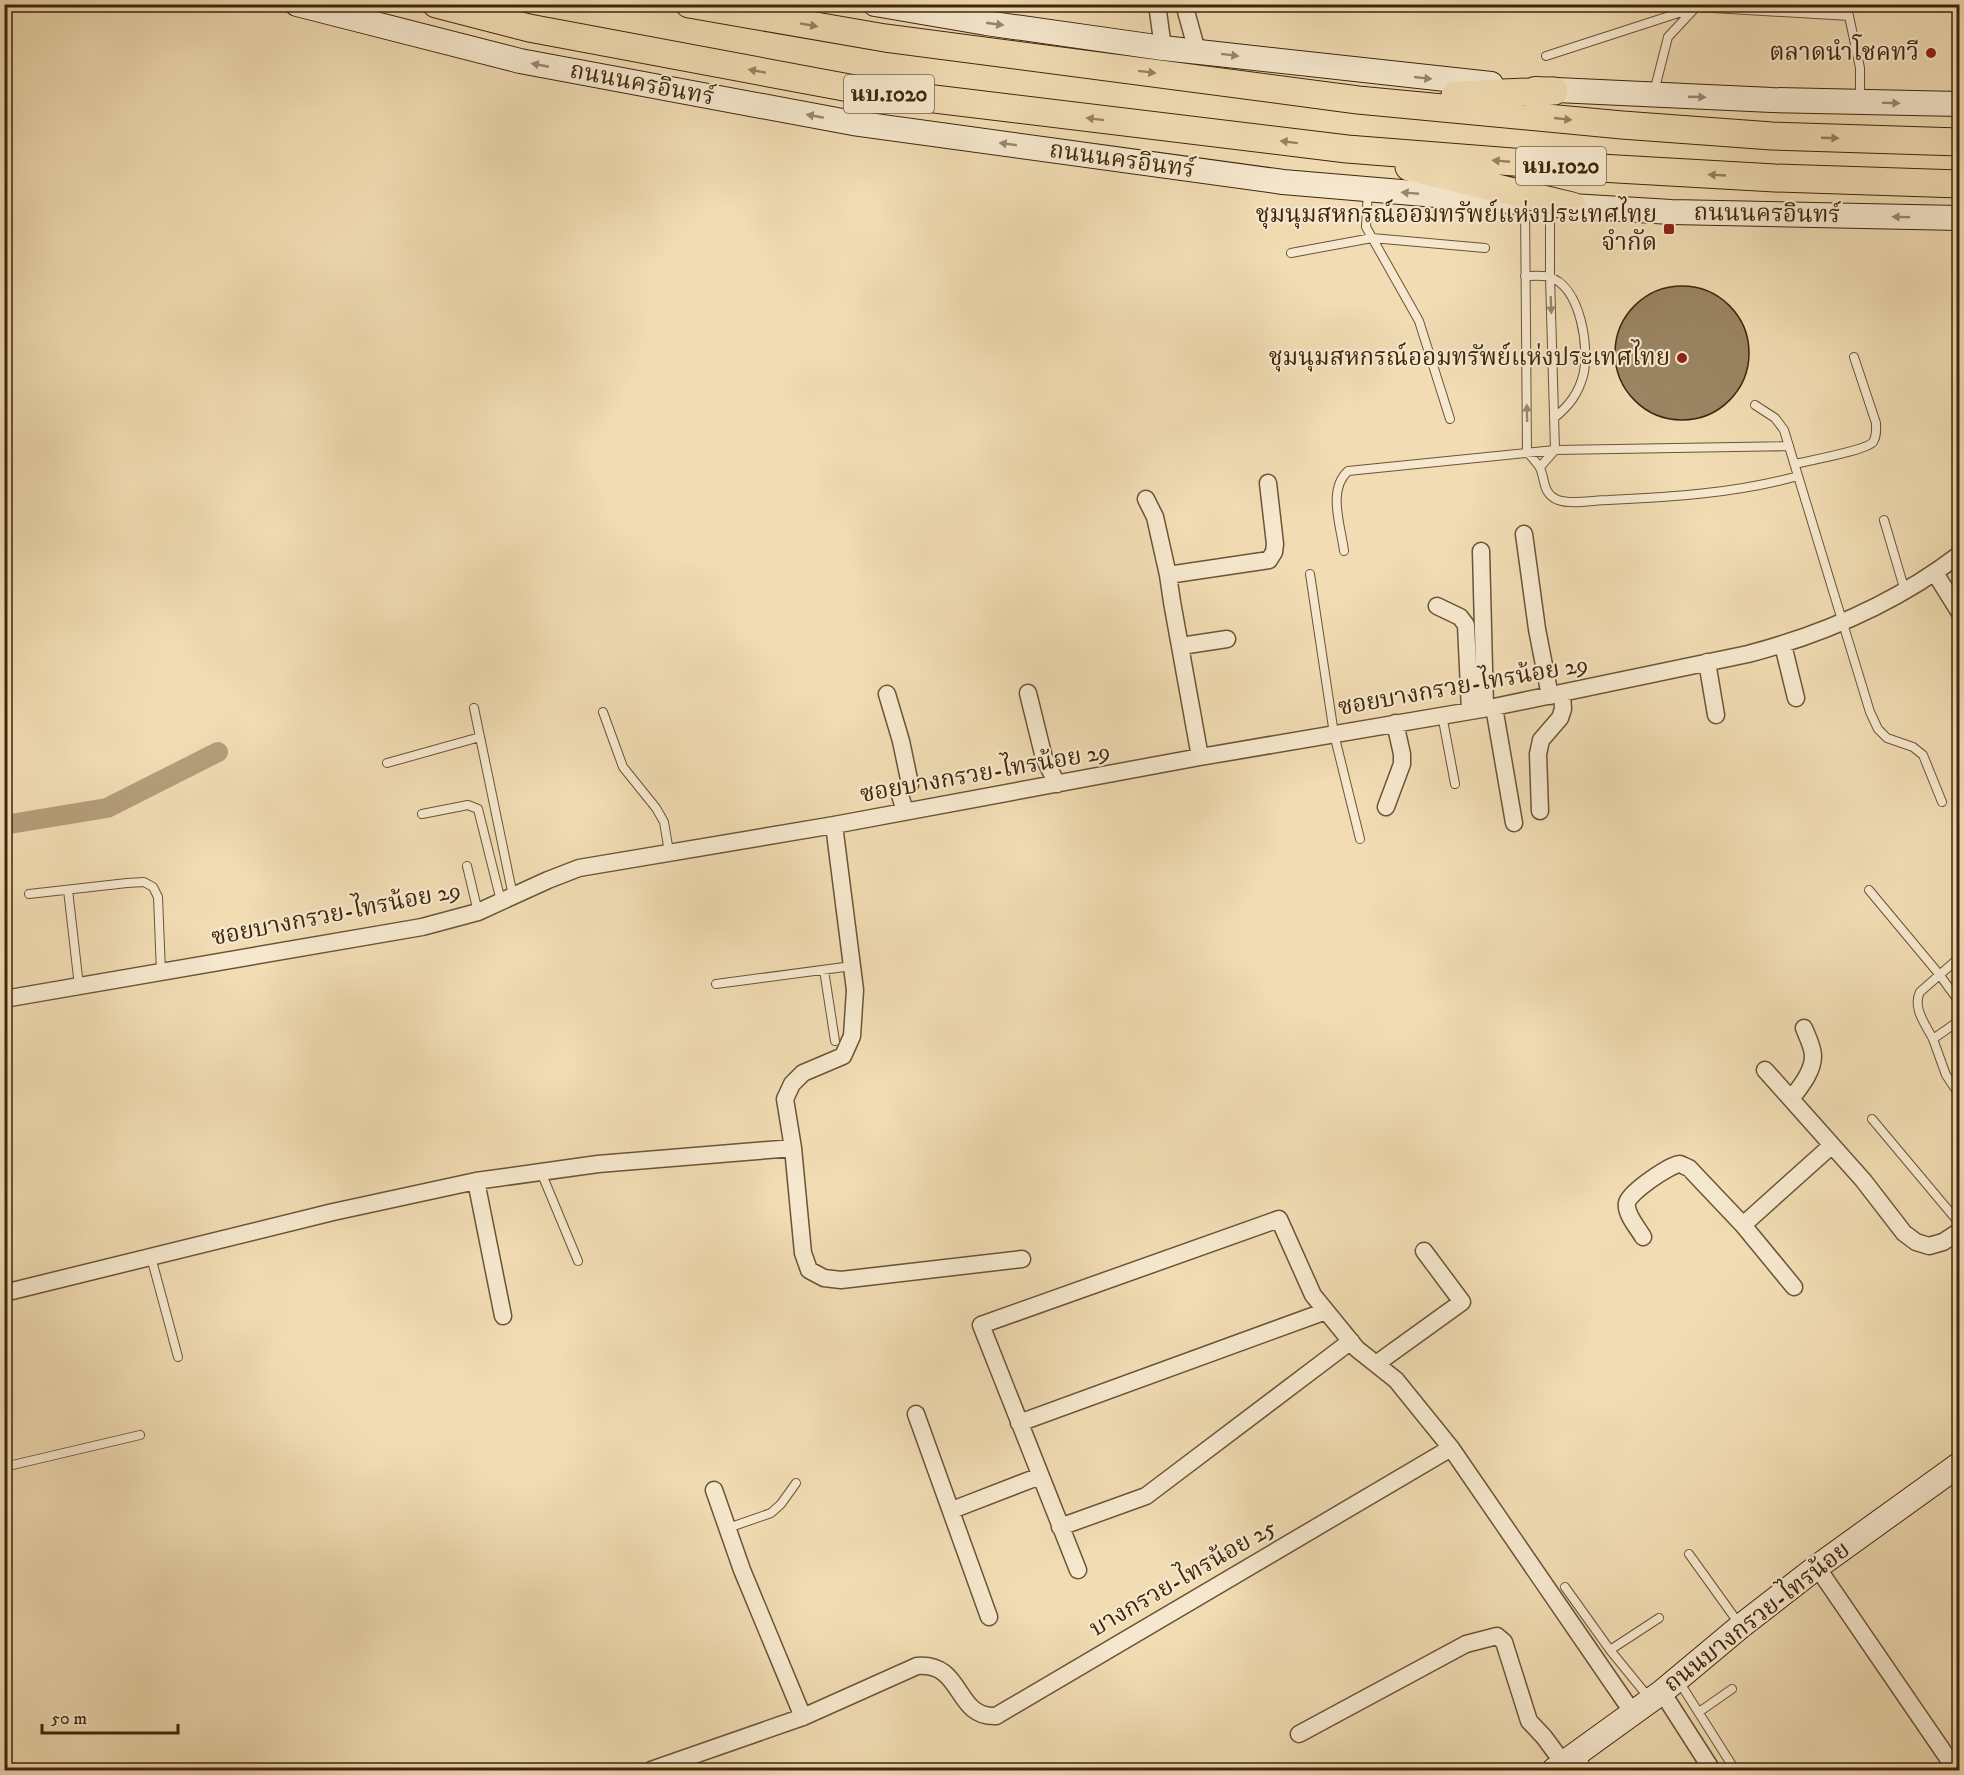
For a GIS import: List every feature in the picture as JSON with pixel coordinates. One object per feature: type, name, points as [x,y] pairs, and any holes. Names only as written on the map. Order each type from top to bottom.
[{"type":"main road","name":"ถนนนครอินทร์","points":[[297,4],[520,61],[853,123],[1271,180],[1525,203],[1671,212],[1959,218]]},
{"type":"main road","name":"ถนนนครอินทร์","points":[[436,4],[529,28],[860,90],[1347,149],[1565,166],[1775,178],[1959,184]]},
{"type":"main road","name":"นบ.1020","points":[[689,4],[885,38],[1358,100],[1622,125],[1772,136],[1959,142]]},
{"type":"main road","points":[[880,5],[997,25],[1163,48],[1554,91],[1959,104]]},
{"type":"main road","points":[[1358,100],[1554,91]]},
{"type":"main road","points":[[1347,149],[1561,205]]},
{"type":"main road","name":"ถนนบางกรวย-ไทรน้อย","points":[[1571,1764],[1817,1567],[1959,1464]]},
{"type":"street","points":[[1157,4],[1163,48]]},
{"type":"street","points":[[1184,4],[1197,51]]},
{"type":"street","points":[[1168,575],[1269,560],[1274,552],[1275,544],[1268,483]]},
{"type":"street","points":[[1146,499],[1155,518],[1168,575],[1200,757]]},
{"type":"street","points":[[1524,534],[1539,639],[1556,695],[1563,709],[1560,718],[1541,740],[1538,754],[1540,811]]},
{"type":"street","points":[[1481,551],[1483,708]]},
{"type":"street","name":"ซอยบางกรวย-ไทรน้อย 29","points":[[4,999],[422,927],[478,912],[579,868],[834,825],[1200,757],[1556,695],[1784,645],[1843,623],[1905,591],[1935,573],[1959,554]]},
{"type":"street","points":[[1935,573],[1959,613]]},
{"type":"street","points":[[1437,606],[1460,617],[1466,626],[1483,708],[1514,823]]},
{"type":"street","points":[[1181,646],[1227,639]]},
{"type":"street","points":[[1784,645],[1796,698]]},
{"type":"street","points":[[1707,662],[1716,715]]},
{"type":"street","points":[[1028,693],[1044,758],[1057,784]]},
{"type":"street","points":[[887,694],[901,741],[910,784],[899,792],[905,811]]},
{"type":"street","points":[[1386,807],[1402,764],[1395,723]]},
{"type":"street","points":[[834,825],[855,990],[852,1036],[843,1056],[803,1073],[792,1084],[785,1099],[793,1148],[803,1253],[809,1270],[824,1278],[841,1280],[1022,1259]]},
{"type":"street","points":[[1791,1099],[1811,1068],[1814,1054],[1804,1028]]},
{"type":"street","points":[[1765,1070],[1863,1180],[1904,1233],[1916,1242],[1929,1246],[1943,1242],[1959,1231]]},
{"type":"street","points":[[1743,1225],[1831,1146]]},
{"type":"street","points":[[4,1293],[333,1212],[476,1181],[598,1164],[793,1148]]},
{"type":"street","points":[[1643,1237],[1628,1212],[1626,1204],[1628,1198],[1636,1190],[1671,1167],[1680,1164],[1689,1168],[1743,1225],[1794,1287]]},
{"type":"street","points":[[476,1181],[503,1316]]},
{"type":"street","points":[[1078,1570],[981,1325],[1280,1219],[1313,1295],[1357,1349],[1396,1380],[1656,1696],[1712,1770]]},
{"type":"street","points":[[1376,1364],[1462,1302],[1424,1251]]},
{"type":"street","points":[[1020,1423],[1326,1311]]},
{"type":"street","points":[[1060,1527],[1146,1496],[1351,1341]]},
{"type":"street","points":[[916,1414],[989,1617]]},
{"type":"street","name":"บางกรวย-ไทรน้อย 25","points":[[651,1770],[803,1717],[916,1666],[929,1665],[945,1672],[973,1710],[985,1716],[996,1716],[1451,1448]]},
{"type":"street","points":[[952,1510],[1040,1476]]},
{"type":"street","points":[[714,1490],[742,1570],[803,1717]]},
{"type":"street","points":[[1817,1567],[1956,1770]]},
{"type":"street","points":[[1299,1734],[1466,1644],[1497,1636],[1504,1642],[1529,1721],[1571,1764]]},
{"type":"lane","points":[[1845,4],[1850,16],[1860,68],[1860,102]]},
{"type":"lane","points":[[1546,56],[1696,6],[1850,16]]},
{"type":"lane","points":[[1653,95],[1668,37],[1696,6]]},
{"type":"lane","points":[[1368,189],[1366,227],[1419,321],[1450,419]]},
{"type":"lane","points":[[1525,203],[1527,452],[1540,467],[1543,486],[1550,494],[1559,500],[1575,501],[1672,497],[1765,485],[1798,476]]},
{"type":"lane","points":[[1540,467],[1555,450],[1550,277],[1561,205]]},
{"type":"lane","points":[[1290,253],[1372,238],[1485,248]]},
{"type":"lane","points":[[1525,276],[1550,277],[1563,286],[1575,305],[1585,336],[1587,354],[1583,376],[1569,405],[1554,417]]},
{"type":"lane","points":[[1795,464],[1870,445],[1874,441],[1877,434],[1876,423],[1854,357]]},
{"type":"lane","points":[[1755,405],[1776,418],[1784,430],[1870,712],[1878,729],[1887,738],[1913,747],[1923,755],[1942,802]]},
{"type":"lane","points":[[1344,551],[1336,496],[1341,477],[1348,471],[1555,450],[1789,446]]},
{"type":"lane","points":[[1884,520],[1905,591]]},
{"type":"lane","points":[[1310,574],[1334,734],[1360,839]]},
{"type":"lane","points":[[474,708],[507,898]]},
{"type":"lane","points":[[603,712],[623,767],[656,808],[664,822],[669,852]]},
{"type":"lane","points":[[1442,715],[1455,784]]},
{"type":"lane","points":[[387,763],[480,737]]},
{"type":"lane","points":[[422,814],[468,805],[478,808],[507,898]]},
{"type":"lane","points":[[467,866],[478,912]]},
{"type":"lane","points":[[29,894],[144,882],[153,887],[158,897],[161,972]]},
{"type":"lane","points":[[68,890],[79,986]]},
{"type":"lane","points":[[1869,891],[1940,974],[1959,1003]]},
{"type":"lane","points":[[1959,957],[1920,992],[1917,999],[1918,1009],[1933,1039],[1946,1075],[1959,1096]]},
{"type":"lane","points":[[716,984],[852,966]]},
{"type":"lane","points":[[824,970],[835,1041]]},
{"type":"lane","points":[[1933,1039],[1959,1020]]},
{"type":"lane","points":[[1872,1119],[1959,1224]]},
{"type":"lane","points":[[541,1172],[578,1261]]},
{"type":"lane","points":[[151,1257],[178,1357]]},
{"type":"lane","points":[[4,1467],[140,1435]]},
{"type":"lane","points":[[728,1528],[771,1513],[796,1483]]},
{"type":"lane","points":[[1689,1554],[1741,1626]]},
{"type":"lane","points":[[1565,1587],[1610,1650],[1656,1696],[1699,1712],[1735,1770]]},
{"type":"lane","points":[[1610,1650],[1659,1618]]},
{"type":"lane","points":[[1699,1712],[1732,1689]]},
{"type":"building","name":"ชุมนุมสหกรณ์ออมทรัพย์แห่งประเทศไทย","points":[[1682,286],[1708,291],[1729,306],[1744,327],[1749,353],[1744,379],[1729,400],[1708,415],[1682,420],[1656,415],[1635,400],[1620,379],[1615,353],[1620,327],[1635,306],[1656,291]]},
{"type":"waterway","points":[[4,825],[107,808],[218,752]]},
{"type":"place","name":"ตลาดนำโชคทวี","points":[[1931,53]]},
{"type":"place","name":"ชุมนุมสหกรณ์ออมทรัพย์แห่งประเทศไทย จำกัด","points":[[1669,229]]},
{"type":"place","name":"ชุมนุมสหกรณ์ออมทรัพย์แห่งประเทศไทย","points":[[1682,358]]}]
